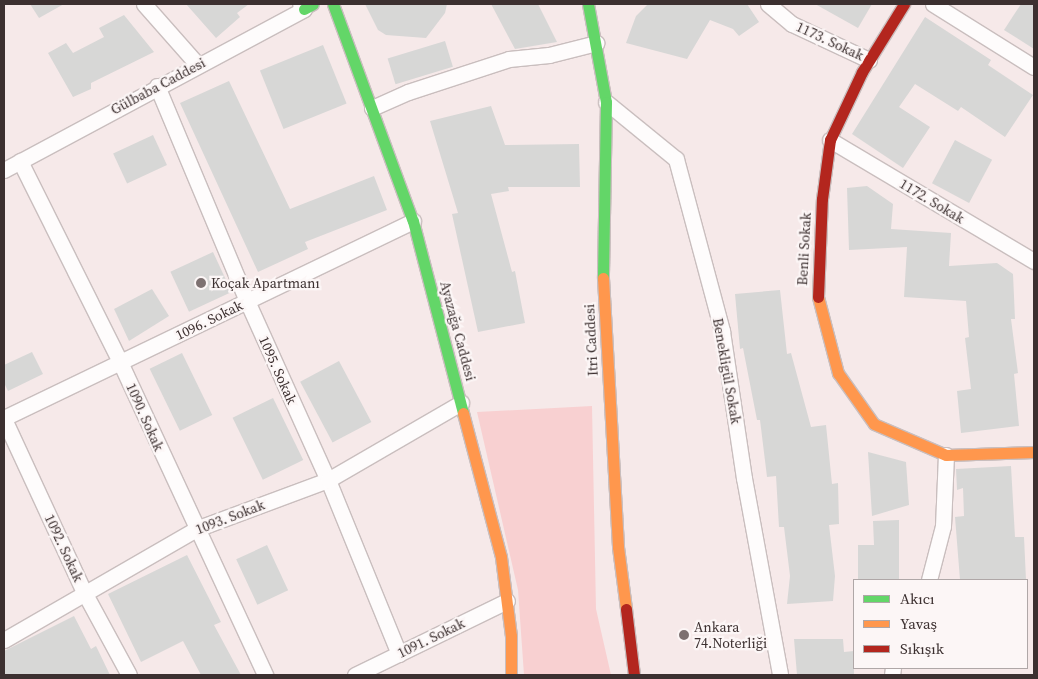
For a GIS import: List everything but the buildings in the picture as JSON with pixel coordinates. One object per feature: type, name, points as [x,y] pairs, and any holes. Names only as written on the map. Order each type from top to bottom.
[{"type":"street","points":[[144,4],[197,64]]},
{"type":"street","name":"Ayazağa Caddesi","points":[[333,4],[414,221],[501,557],[507,601],[511,675]]},
{"type":"street","name":"Itri Caddesi","points":[[589,4],[606,102],[600,246],[618,547],[634,675]]},
{"type":"street","name":"1173. Sokak","points":[[768,4],[792,24],[869,60]]},
{"type":"street","name":"Benli Sokak","points":[[904,4],[869,60],[830,140],[822,198],[817,295],[838,373],[874,424],[946,455],[1034,452]]},
{"type":"street","points":[[933,4],[1034,67]]},
{"type":"street","name":"Gülbaba Caddesi","points":[[4,170],[306,5]]},
{"type":"street","points":[[372,108],[408,92],[509,60],[549,55],[596,43]]},
{"type":"street","name":"1095. Sokak","points":[[157,86],[247,301],[328,480],[399,654]]},
{"type":"street","name":"Benekligül Sokak","points":[[606,102],[676,159],[722,331],[744,478],[780,675]]},
{"type":"street","name":"1172. Sokak","points":[[830,140],[1034,261]]},
{"type":"street","name":"1090. Sokak","points":[[20,161],[120,362],[265,675]]},
{"type":"street","name":"1096. Sokak","points":[[4,419],[414,221]]},
{"type":"street","name":"1093. Sokak","points":[[4,640],[84,592],[196,529],[328,480],[461,403]]},
{"type":"street","name":"1092. Sokak","points":[[4,419],[84,592],[129,675]]},
{"type":"street","points":[[929,579],[943,526],[946,455]]},
{"type":"street","name":"1091. Sokak","points":[[355,675],[507,601]]},
{"type":"shaded area","points":[[592,406],[596,609],[611,675],[524,675],[518,590],[477,412]]},
{"type":"traffic: fast","points":[[304,9],[313,4]]},
{"type":"traffic: fast","points":[[333,4],[413,221],[463,413]]},
{"type":"traffic: fast","points":[[588,4],[606,102],[603,278]]},
{"type":"traffic: slow","points":[[603,278],[618,547],[626,609]]},
{"type":"traffic: slow","points":[[818,297],[838,373],[874,424],[946,455],[1034,452]]},
{"type":"traffic: slow","points":[[463,413],[501,557],[511,636],[511,675]]},
{"type":"traffic: jam","points":[[818,297],[822,199],[830,140],[862,72],[904,4]]},
{"type":"traffic: jam","points":[[626,609],[634,675]]},
{"type":"place","name":"Koçak Apartmanı","points":[[201,283]]},
{"type":"place","name":"Ankara 74.Noterliği","points":[[684,635]]}]
